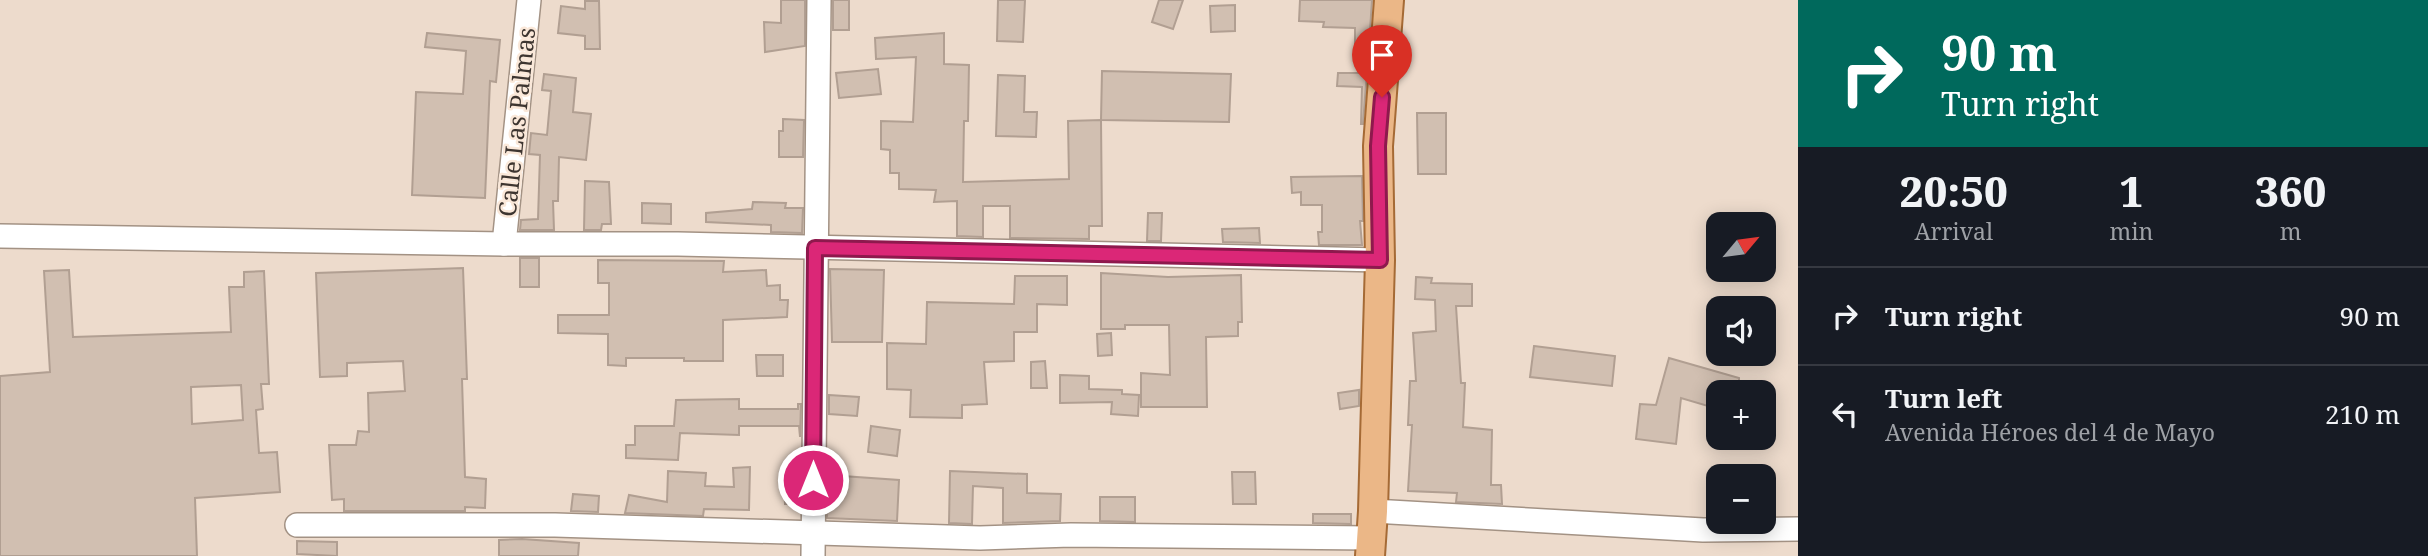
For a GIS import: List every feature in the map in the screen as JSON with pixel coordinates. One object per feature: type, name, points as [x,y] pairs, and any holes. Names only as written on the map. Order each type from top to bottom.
[{"type":"main road","points":[[1371,535],[1380,260],[1378,146],[1389,0]]},
{"type":"street","name":"Calle Las Palmas","points":[[504,244],[529,0]]},
{"type":"street","points":[[813,556],[819,0]]},
{"type":"street","points":[[0,236],[678,244],[1380,260]]},
{"type":"street","points":[[298,525],[555,524],[980,538],[1798,529]]},
{"type":"building","points":[[781,0],[805,0],[805,46],[765,52],[764,22],[781,23]]},
{"type":"building","points":[[833,0],[849,0],[849,30],[833,30]]},
{"type":"building","points":[[998,0],[1025,0],[1023,42],[997,41]]},
{"type":"building","points":[[1159,0],[1183,0],[1173,29],[1152,22]]},
{"type":"building","points":[[1300,0],[1372,0],[1369,45],[1355,44],[1355,28],[1323,27],[1324,22],[1299,21]]},
{"type":"building","points":[[585,1],[599,1],[600,49],[585,49],[585,36],[558,33],[561,6],[585,9]]},
{"type":"building","points":[[1235,5],[1235,31],[1211,32],[1210,6]]},
{"type":"building","points":[[427,33],[500,40],[496,82],[490,81],[485,198],[412,195],[416,92],[463,94],[466,51],[425,47]]},
{"type":"building","points":[[944,33],[944,64],[969,65],[968,121],[964,121],[963,182],[1069,179],[1068,121],[1101,120],[1102,226],[1089,226],[1089,239],[1010,238],[1010,206],[983,206],[983,237],[957,236],[957,201],[934,202],[936,190],[899,189],[899,173],[890,173],[890,150],[881,149],[881,121],[913,122],[916,57],[876,59],[875,38]]},
{"type":"building","points":[[878,69],[881,94],[839,98],[836,73]]},
{"type":"building","points":[[1102,71],[1231,74],[1229,122],[1101,120]]},
{"type":"building","points":[[1367,71],[1361,124],[1362,87],[1337,86],[1338,73]]},
{"type":"building","points":[[544,74],[576,78],[573,112],[591,114],[586,160],[559,157],[558,201],[553,201],[554,230],[520,230],[521,220],[538,219],[540,155],[529,154],[531,133],[547,135],[551,91],[542,90]]},
{"type":"building","points":[[998,75],[1025,76],[1024,112],[1037,112],[1036,137],[996,136]]},
{"type":"building","points":[[1417,113],[1446,113],[1446,174],[1418,174]]},
{"type":"building","points":[[783,119],[804,120],[803,157],[779,157],[779,131],[783,131]]},
{"type":"building","points":[[1362,176],[1362,245],[1319,245],[1322,205],[1301,205],[1301,192],[1292,193],[1291,177]]},
{"type":"building","points":[[585,181],[609,182],[611,224],[602,224],[601,230],[584,230]]},
{"type":"building","points":[[753,202],[786,203],[785,208],[803,208],[802,233],[771,232],[771,225],[706,222],[706,213],[752,209]]},
{"type":"building","points":[[642,203],[671,204],[671,224],[642,223]]},
{"type":"building","points":[[1148,213],[1162,213],[1161,241],[1147,241]]},
{"type":"building","points":[[1259,228],[1260,243],[1223,242],[1222,229]]},
{"type":"building","points":[[520,258],[539,258],[539,287],[520,287]]},
{"type":"building","points":[[598,260],[724,261],[723,272],[766,270],[767,286],[780,285],[780,300],[788,300],[787,317],[723,320],[723,361],[626,358],[626,366],[608,365],[608,334],[558,333],[558,315],[609,315],[609,283],[598,283]]},
{"type":"building","points":[[463,268],[467,379],[462,379],[465,477],[486,479],[485,508],[465,507],[465,511],[344,511],[344,499],[332,500],[329,445],[356,445],[358,431],[369,432],[368,393],[405,391],[403,361],[347,363],[347,376],[320,377],[316,273]]},
{"type":"building","points":[[830,269],[884,270],[882,342],[832,342]]},
{"type":"building","points":[[69,270],[73,337],[231,332],[229,287],[244,287],[244,272],[264,271],[269,384],[261,384],[263,409],[256,410],[259,453],[277,452],[280,492],[195,498],[197,556],[0,556],[0,376],[50,372],[44,271]],"holes":[[[241,385],[243,420],[192,424],[191,387]]]},
{"type":"building","points":[[1101,273],[1168,277],[1241,275],[1242,322],[1238,322],[1238,336],[1206,337],[1207,407],[1141,407],[1141,373],[1170,375],[1169,325],[1125,325],[1125,329],[1101,329]]},
{"type":"building","points":[[1015,276],[1067,276],[1067,305],[1037,304],[1037,332],[1014,332],[1014,361],[984,362],[987,404],[962,405],[962,418],[910,417],[911,390],[887,389],[887,343],[926,344],[927,302],[1014,304]]},
{"type":"building","points":[[1416,277],[1432,278],[1431,283],[1472,284],[1472,306],[1456,306],[1461,383],[1465,383],[1463,427],[1492,430],[1491,485],[1501,485],[1502,504],[1456,502],[1457,493],[1408,491],[1412,425],[1408,425],[1410,381],[1416,381],[1413,333],[1436,331],[1435,300],[1415,299]]},
{"type":"building","points":[[1111,333],[1112,355],[1098,356],[1097,334]]},
{"type":"building","points":[[1534,346],[1615,356],[1612,386],[1530,377]]},
{"type":"building","points":[[756,355],[783,355],[783,376],[757,376]]},
{"type":"building","points":[[1669,358],[1739,378],[1706,380],[1706,405],[1681,398],[1676,444],[1636,439],[1640,404],[1656,405]]},
{"type":"building","points":[[1045,361],[1047,388],[1031,388],[1031,362]]},
{"type":"building","points":[[1060,375],[1089,376],[1089,389],[1122,390],[1122,394],[1139,395],[1138,416],[1111,414],[1112,402],[1060,403]]},
{"type":"building","points":[[1359,390],[1359,406],[1340,409],[1338,393]]},
{"type":"building","points":[[829,395],[859,397],[857,416],[829,414]]},
{"type":"building","points":[[739,399],[739,409],[798,409],[798,404],[801,404],[800,437],[799,426],[739,426],[739,435],[680,433],[678,460],[626,458],[626,445],[635,445],[635,426],[674,426],[676,400]]},
{"type":"building","points":[[871,426],[900,430],[897,456],[868,452]]},
{"type":"building","points":[[750,467],[749,510],[704,509],[703,516],[625,513],[629,495],[667,502],[668,471],[706,473],[705,486],[734,487],[733,468]]},
{"type":"building","points":[[950,471],[1027,474],[1027,493],[1061,494],[1060,521],[1003,523],[1003,488],[973,486],[972,524],[949,523]]},
{"type":"building","points":[[1232,472],[1255,472],[1256,504],[1233,504]]},
{"type":"building","points":[[828,475],[899,480],[897,521],[827,518]]},
{"type":"building","points":[[784,481],[800,481],[800,504],[785,504]]},
{"type":"building","points":[[573,494],[599,496],[598,512],[571,511]]},
{"type":"building","points":[[1100,497],[1135,497],[1135,522],[1100,521]]},
{"type":"building","points":[[1313,514],[1351,514],[1351,524],[1313,523]]},
{"type":"building","points":[[499,540],[579,543],[578,556],[499,556]]},
{"type":"building","points":[[297,541],[337,542],[337,556],[297,554]]},
{"type":"route","points":[[813,480],[815,248],[1380,260],[1378,146],[1382,97]]}]
